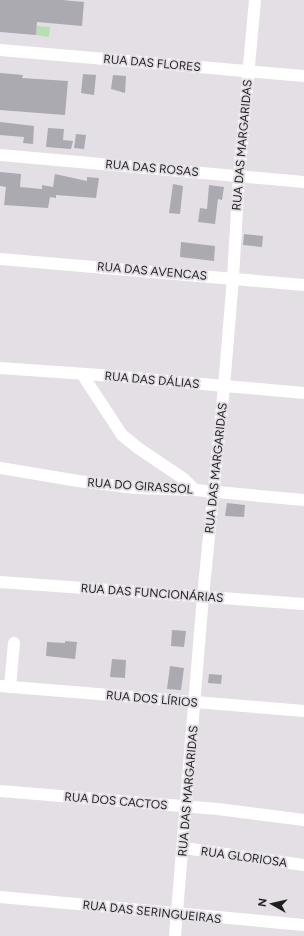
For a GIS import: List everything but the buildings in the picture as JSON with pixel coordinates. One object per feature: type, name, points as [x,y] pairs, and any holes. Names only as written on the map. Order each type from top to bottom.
[{"type":"street","name":"RUA DAS MARGARIDAS","points":[[175,936],[184,848],[203,596],[224,387],[233,278],[239,176],[255,0]]},
{"type":"street","name":"RUA DAS FLORES","points":[[0,50],[304,76]]},
{"type":"street","name":"RUA DAS ROSAS","points":[[0,155],[304,182]]},
{"type":"street","name":"RUA DAS AVENCAS","points":[[0,259],[304,285]]},
{"type":"street","name":"RUA DAS DÁLIAS","points":[[0,368],[304,393]]},
{"type":"street","points":[[82,374],[122,435],[138,448],[184,478],[195,490]]},
{"type":"street","name":"RUA DO GIRASSOL","points":[[0,468],[94,483],[304,500]]},
{"type":"street","name":"RUA DAS FUNCIONÁRIAS","points":[[0,582],[304,604]]},
{"type":"street","points":[[5,687],[14,642]]},
{"type":"street","name":"RUA DOS LÍRIOS","points":[[5,687],[304,711]]},
{"type":"street","name":"RUA DOS CACTOS","points":[[0,791],[187,807],[304,820]]},
{"type":"street","name":"RUA GLORIOSA","points":[[184,848],[304,865]]},
{"type":"street","name":"RUA DAS SERINGUEIRAS","points":[[0,897],[304,926]]},
{"type":"green space","points":[[37,26],[50,27],[49,37],[36,35]]}]
